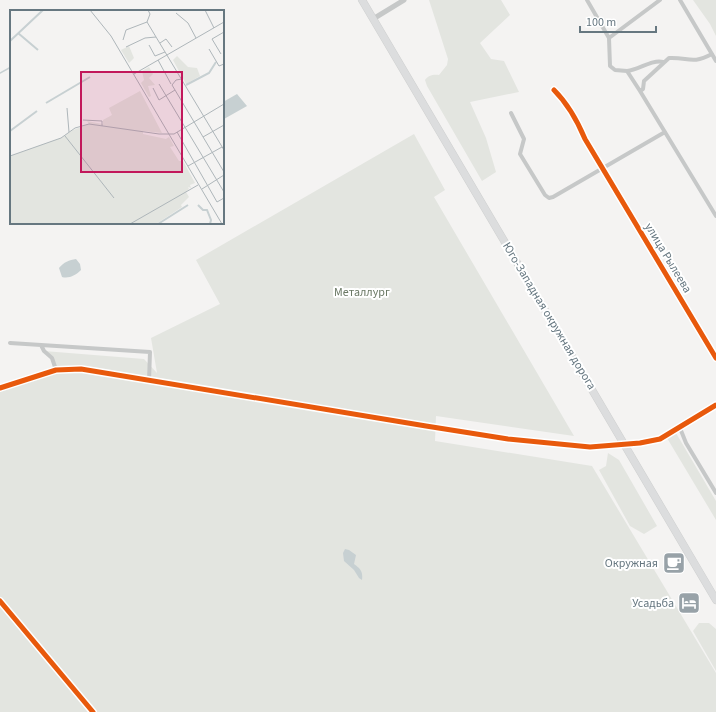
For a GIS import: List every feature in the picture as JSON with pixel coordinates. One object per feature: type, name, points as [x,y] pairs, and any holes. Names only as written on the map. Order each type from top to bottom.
[{"type":"highway","points":[[362,0],[373,19]]},
{"type":"highway","name":"Юго-Западная окружная дорога","points":[[373,19],[716,600]]},
{"type":"street","points":[[373,19],[404,0]]},
{"type":"street","points":[[587,0],[609,38],[610,66],[615,70],[634,71],[656,62],[663,62]]},
{"type":"street","points":[[609,38],[660,0]]},
{"type":"street","points":[[680,0],[716,61]]},
{"type":"street","points":[[640,91],[643,89],[644,81],[669,58],[676,57],[692,61],[699,60],[712,54]]},
{"type":"street","points":[[627,71],[716,216]]},
{"type":"street","name":"улица Рылеева","points":[[554,90],[564,100],[576,119],[585,139],[716,358]]},
{"type":"street","points":[[511,113],[524,139],[520,154],[545,195],[549,198],[553,198],[665,132]]},
{"type":"street","points":[[10,343],[150,352],[149,381]]},
{"type":"street","points":[[41,345],[52,358],[56,370]]},
{"type":"street","points":[[0,388],[56,370],[81,369],[508,439],[590,448],[625,445],[660,439],[716,405]]},
{"type":"street","points":[[680,428],[686,443],[716,493]]},
{"type":"street","points":[[0,601],[93,712]]},
{"type":"green space","points":[[429,0],[501,0],[510,15],[480,43],[491,59],[504,61],[519,92],[470,102],[486,138],[496,172],[482,181],[427,86],[425,80],[431,75],[439,75],[447,65],[448,59]]},
{"type":"green space","points":[[693,0],[716,0],[716,36],[710,24]]},
{"type":"green space","name":"Металлург","points":[[414,134],[445,190],[434,197],[574,436],[436,416],[435,441],[592,466],[716,673],[716,712],[0,712],[0,388],[56,370],[52,358],[44,351],[144,359],[157,373],[151,338],[220,304],[196,260]]},
{"type":"green space","points":[[676,433],[716,501],[716,520],[667,438]]},
{"type":"green space","points":[[608,453],[619,460],[657,526],[644,534],[630,526],[599,470],[606,466]]},
{"type":"green space","points":[[699,623],[709,623],[716,629],[716,671],[693,631]]},
{"type":"shaded area","points":[[237,94],[247,106],[224,119],[224,101]]},
{"type":"shaded area","points":[[76,259],[80,264],[81,270],[72,276],[62,277],[59,268],[63,264]]},
{"type":"shaded area","points":[[345,549],[356,555],[354,564],[361,571],[362,580],[344,561],[343,553]]},
{"type":"waterway","points":[[0,73],[10,68]]},
{"type":"cycle path","points":[[554,90],[572,113],[585,139],[716,358]]},
{"type":"cycle path","points":[[0,388],[56,370],[81,369],[508,439],[590,447],[640,443],[660,439],[716,405]]},
{"type":"cycle path","points":[[0,601],[93,712]]},
{"type":"place","name":"Окружная","points":[[674,563]]},
{"type":"place","name":"Усадьба","points":[[689,603]]}]
